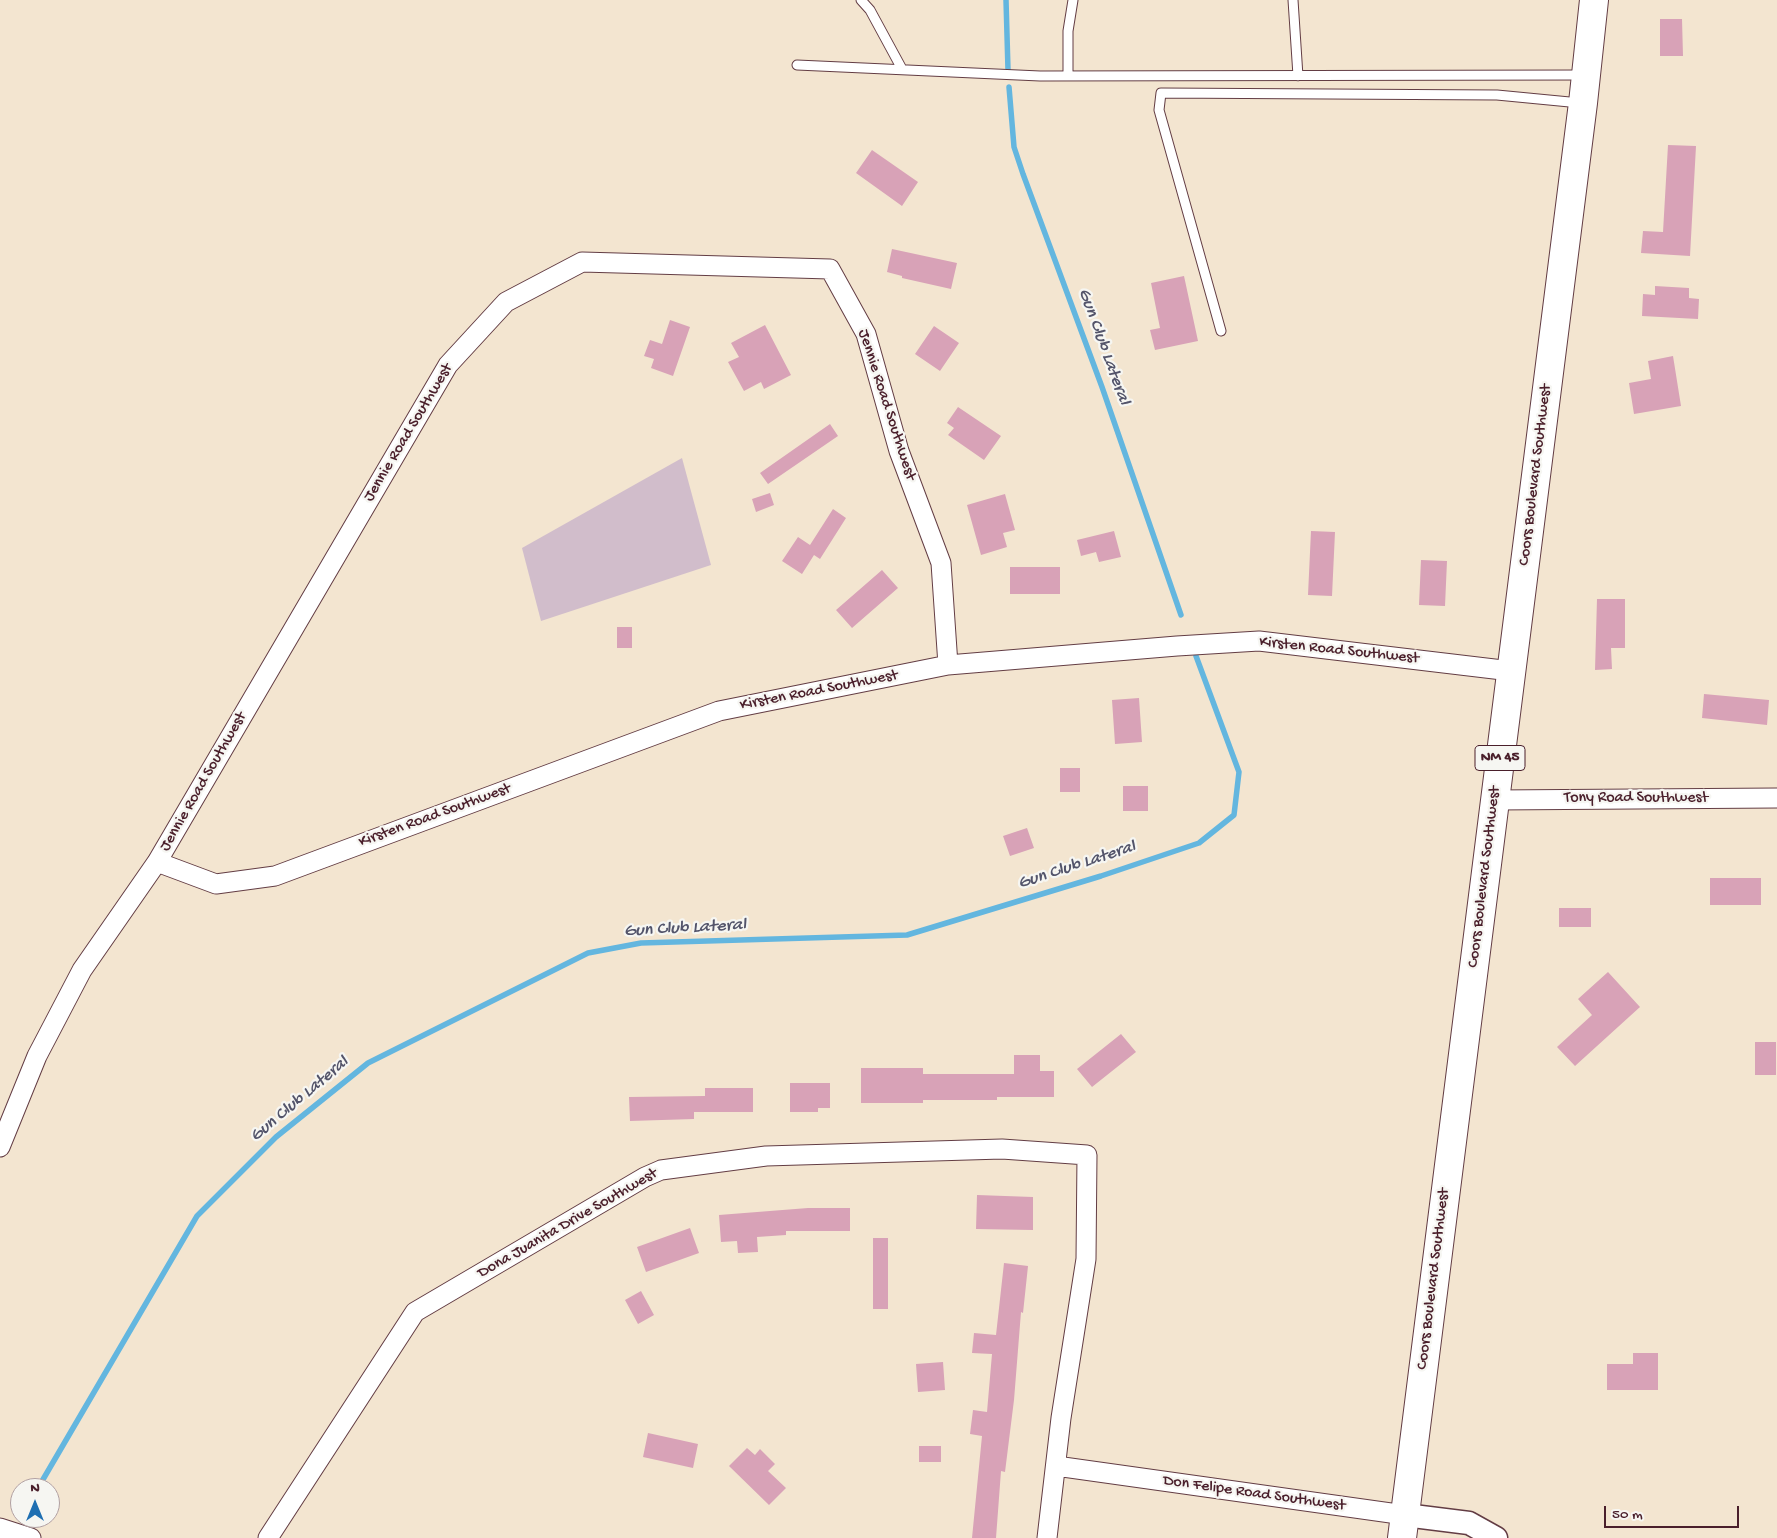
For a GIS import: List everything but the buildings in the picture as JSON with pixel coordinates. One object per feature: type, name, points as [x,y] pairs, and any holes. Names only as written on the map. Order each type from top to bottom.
[{"type":"main road","name":"Coors Boulevard Southwest","points":[[1403,1527],[1583,103],[1594,0]]},
{"type":"street","name":"Jennie Road Southwest","points":[[0,1146],[37,1056],[82,970],[157,862],[448,365],[506,302],[582,262],[830,269],[866,334],[899,452],[941,563],[948,665]]},
{"type":"street","name":"Kirsten Road Southwest","points":[[157,862],[216,884],[275,876],[719,711],[948,665],[1259,641],[1511,671]]},
{"type":"street","name":"Tony Road Southwest","points":[[1495,800],[1777,798]]},
{"type":"street","name":"Dona Juanita Drive Southwest","points":[[268,1538],[416,1312],[645,1177],[661,1170],[766,1156],[1002,1149],[1087,1155],[1086,1259],[1061,1418],[1056,1466]]},
{"type":"street","name":"Don Felipe Road Southwest","points":[[1056,1466],[1403,1527],[1469,1523],[1496,1538]]},
{"type":"street","points":[[1047,1538],[1056,1466]]},
{"type":"street","points":[[0,1528],[31,1538]]},
{"type":"lane","points":[[861,0],[870,10],[902,69]]},
{"type":"lane","points":[[1068,76],[1068,31],[1073,0]]},
{"type":"lane","points":[[1293,0],[1298,76]]},
{"type":"lane","points":[[797,65],[1068,76],[1586,75]]},
{"type":"lane","points":[[1221,331],[1159,110],[1161,93],[1497,95],[1583,103]]},
{"type":"shaded area","points":[[682,458],[711,565],[541,621],[522,548]]},
{"type":"waterway","name":"Gun Club Lateral","points":[[1006,0],[1008,70]]},
{"type":"waterway","name":"Gun Club Lateral","points":[[1009,87],[1014,147],[1102,387],[1181,615]]},
{"type":"waterway","name":"Gun Club Lateral","points":[[44,1478],[197,1216],[276,1137],[368,1063],[588,953],[641,943],[907,935],[1101,876],[1199,843],[1234,815],[1239,772],[1196,656]]}]
